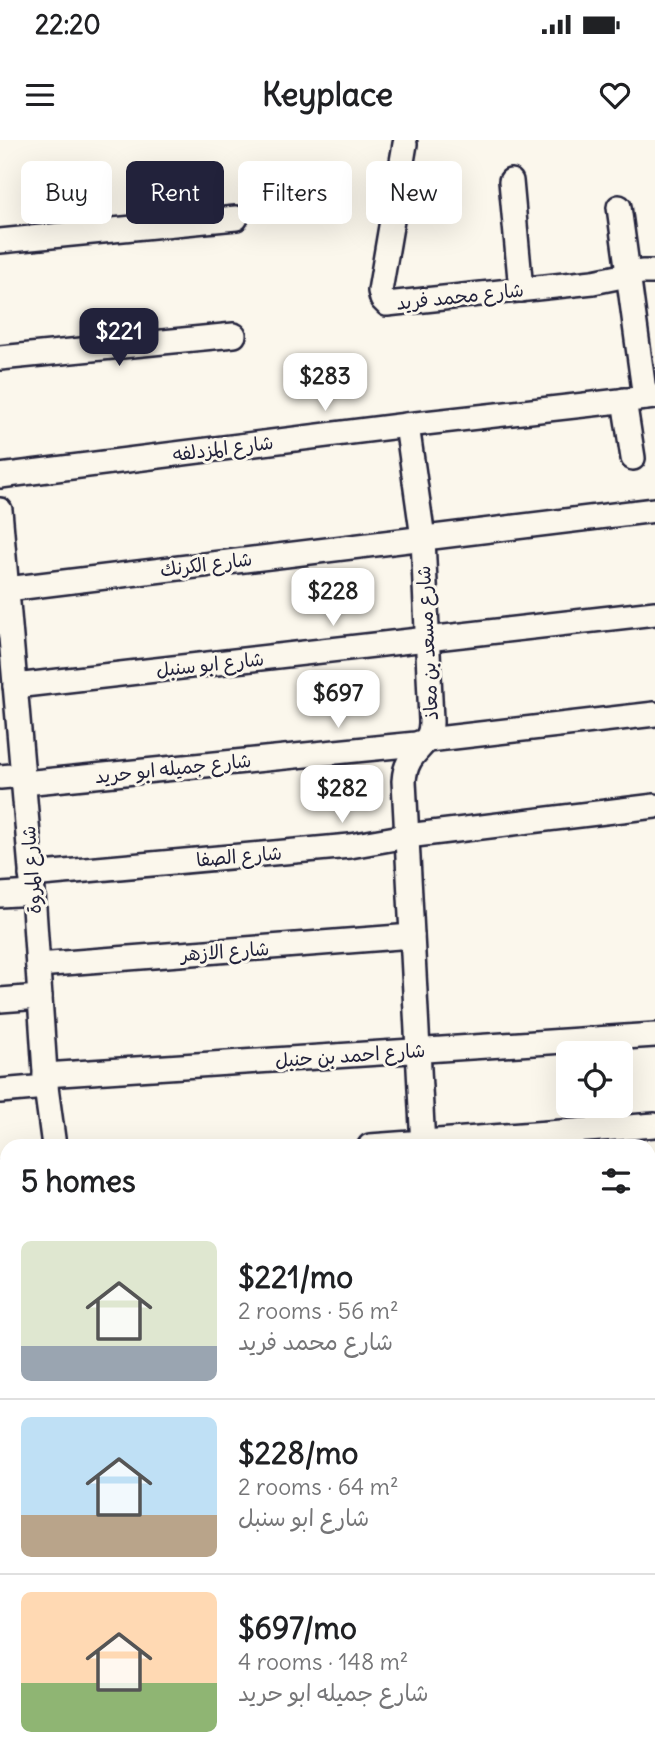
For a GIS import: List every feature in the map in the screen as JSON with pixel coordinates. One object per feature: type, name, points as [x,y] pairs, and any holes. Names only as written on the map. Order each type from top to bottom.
[{"type":"street","name":"شارع محمد فريد","points":[[405,144],[380,291],[387,304],[655,272]]},
{"type":"street","points":[[511,181],[521,290]]},
{"type":"street","points":[[618,207],[641,398],[633,458]]},
{"type":"street","points":[[0,241],[236,218]]},
{"type":"street","points":[[0,358],[234,335]]},
{"type":"street","name":"شارع المزدلفه","points":[[0,476],[641,398]]},
{"type":"street","name":"شارع مسعد بن معاذ","points":[[407,425],[422,538],[431,731],[428,740],[411,756],[405,768],[423,1139]]},
{"type":"street","name":"شارع المروة","points":[[0,509],[2,557],[7,589],[7,662],[15,686],[16,778],[32,884],[46,1081],[53,1139]]},
{"type":"street","name":"شارع الكرنك","points":[[7,589],[655,510]]},
{"type":"street","name":"شارع ابو سنبل","points":[[15,686],[655,613]]},
{"type":"street","name":"شارع جميله ابو حريد","points":[[16,778],[416,744],[428,740],[655,714]]},
{"type":"street","name":"شارع الصفا","points":[[0,895],[32,884],[655,806]]},
{"type":"street","name":"شارع الازهر","points":[[38,965],[412,936]]},
{"type":"street","points":[[0,1000],[40,997]]},
{"type":"street","name":"شارع احمد بن حنبل","points":[[0,1091],[46,1081],[655,1035]]},
{"type":"street","points":[[484,1139],[655,1125]]}]
